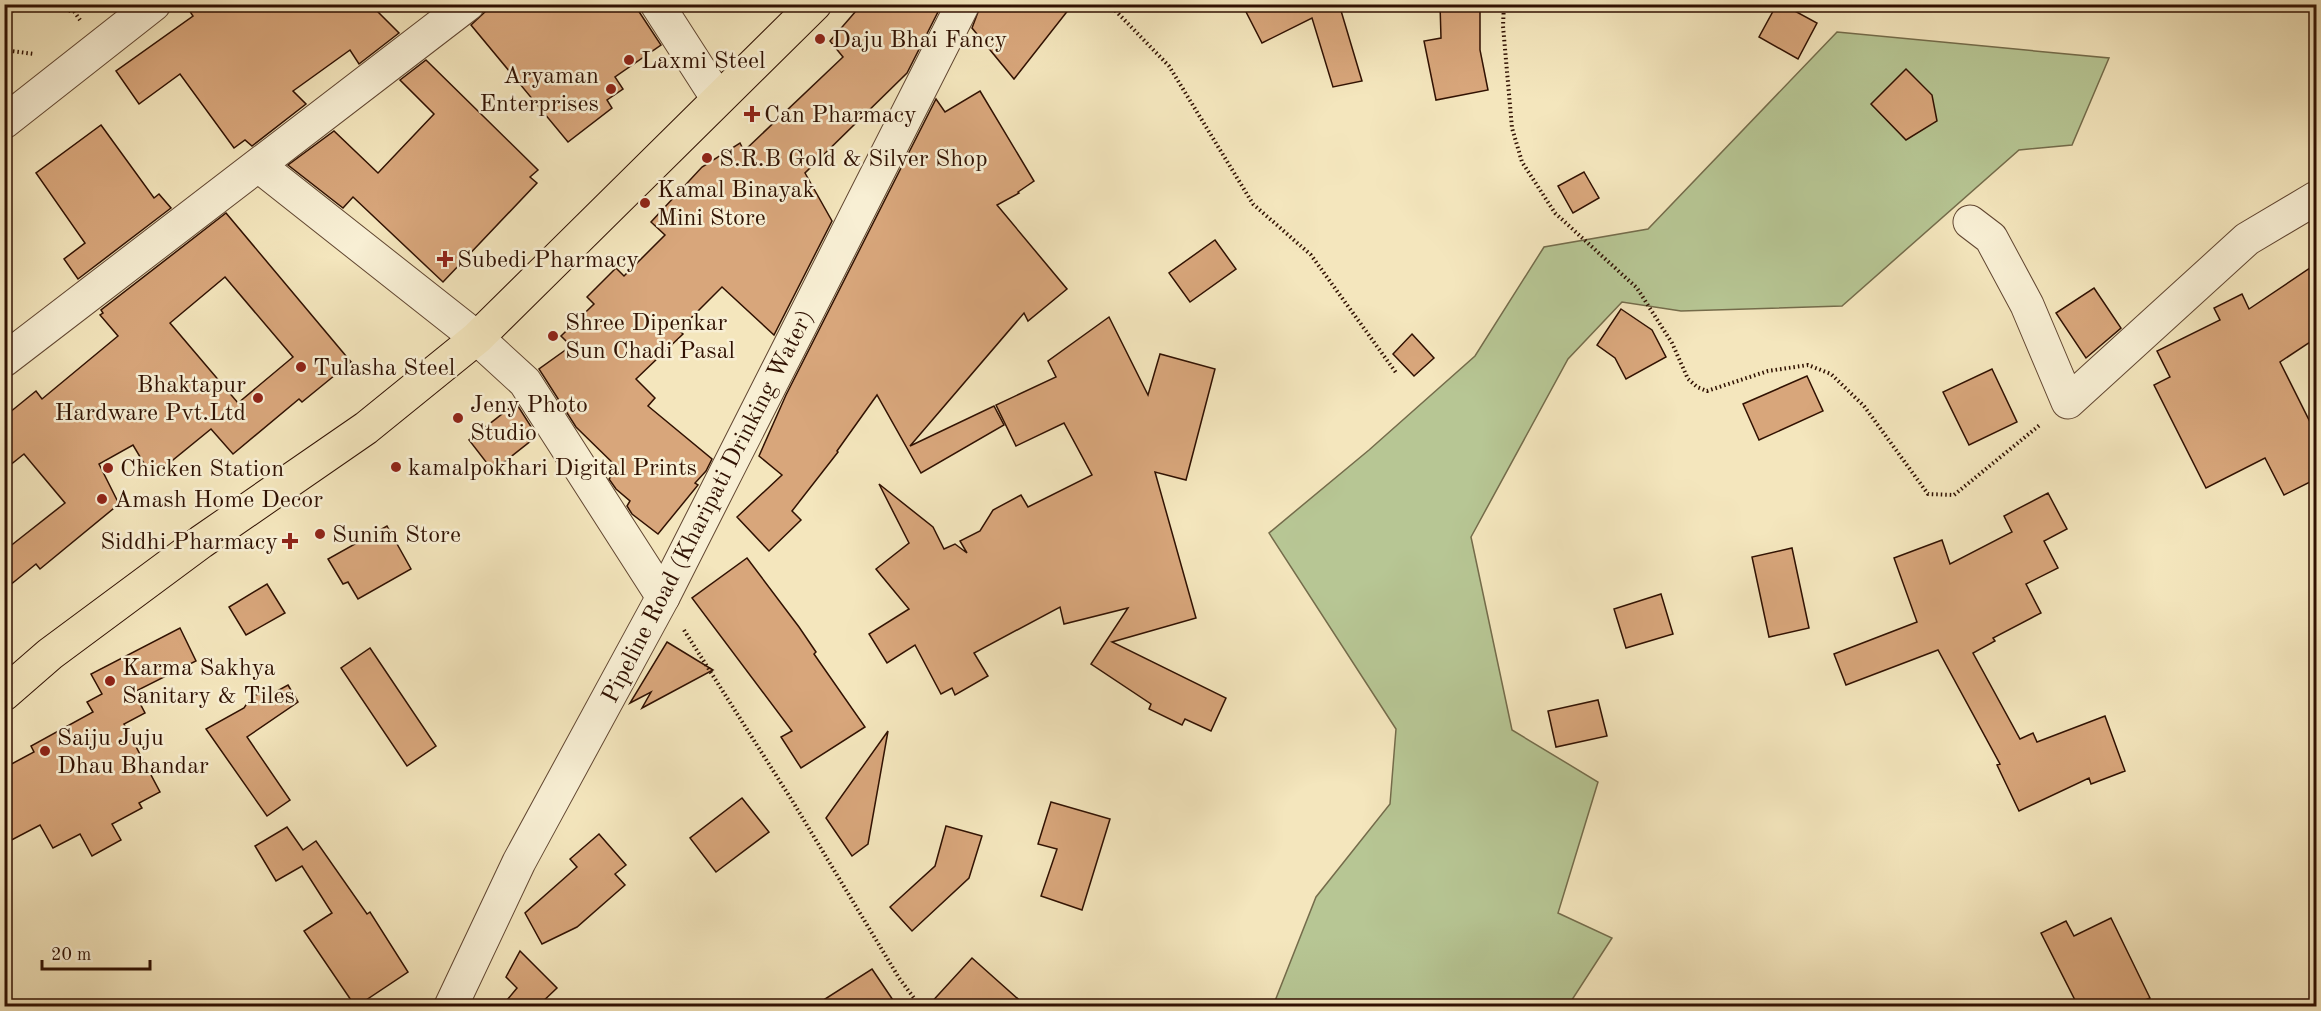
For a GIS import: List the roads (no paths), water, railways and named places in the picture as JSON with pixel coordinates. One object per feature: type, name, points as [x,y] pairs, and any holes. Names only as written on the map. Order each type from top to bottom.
[{"type":"main road","points":[[4,693],[50,654],[192,549],[366,428],[477,338],[815,4]]},
{"type":"street","points":[[4,122],[154,4]]},
{"type":"street","points":[[5,359],[468,4]]},
{"type":"street","points":[[657,4],[718,99]]},
{"type":"street","name":"Pipeline Road (Kharipati Drinking Water)","points":[[451,1006],[519,862],[663,597],[963,4]]},
{"type":"street","points":[[259,166],[477,338],[525,382],[663,597]]},
{"type":"street","points":[[1970,222],[1991,238],[2027,305],[2068,402],[2247,239],[2316,198]]},
{"type":"place","name":"Daju Bhai Fancy","points":[[820,39]]},
{"type":"place","name":"Laxmi Steel","points":[[629,60]]},
{"type":"place","name":"Aryaman Enterprises","points":[[611,89]]},
{"type":"place","name":"Can Pharmacy","points":[[752,114]]},
{"type":"place","name":"S.R.B Gold & Silver Shop","points":[[707,158]]},
{"type":"place","name":"Kamal Binayak Mini Store","points":[[645,203]]},
{"type":"place","name":"Subedi Pharmacy","points":[[445,259]]},
{"type":"place","name":"Shree Dipenkar Sun Chadi Pasal","points":[[553,336]]},
{"type":"place","name":"Tulasha Steel","points":[[301,367]]},
{"type":"place","name":"Bhaktapur Hardware Pvt.Ltd","points":[[258,398]]},
{"type":"place","name":"Jeny Photo Studio","points":[[458,418]]},
{"type":"place","name":"kamalpokhari Digital Prints","points":[[396,467]]},
{"type":"place","name":"Chicken Station","points":[[108,468]]},
{"type":"place","name":"Amash Home Decor","points":[[102,499]]},
{"type":"place","name":"Sunim Store","points":[[320,534]]},
{"type":"place","name":"Siddhi Pharmacy","points":[[290,541]]},
{"type":"place","name":"Karma Sakhya Sanitary & Tiles","points":[[110,681]]},
{"type":"place","name":"Saiju Juju Dhau Bhandar","points":[[45,751]]}]
